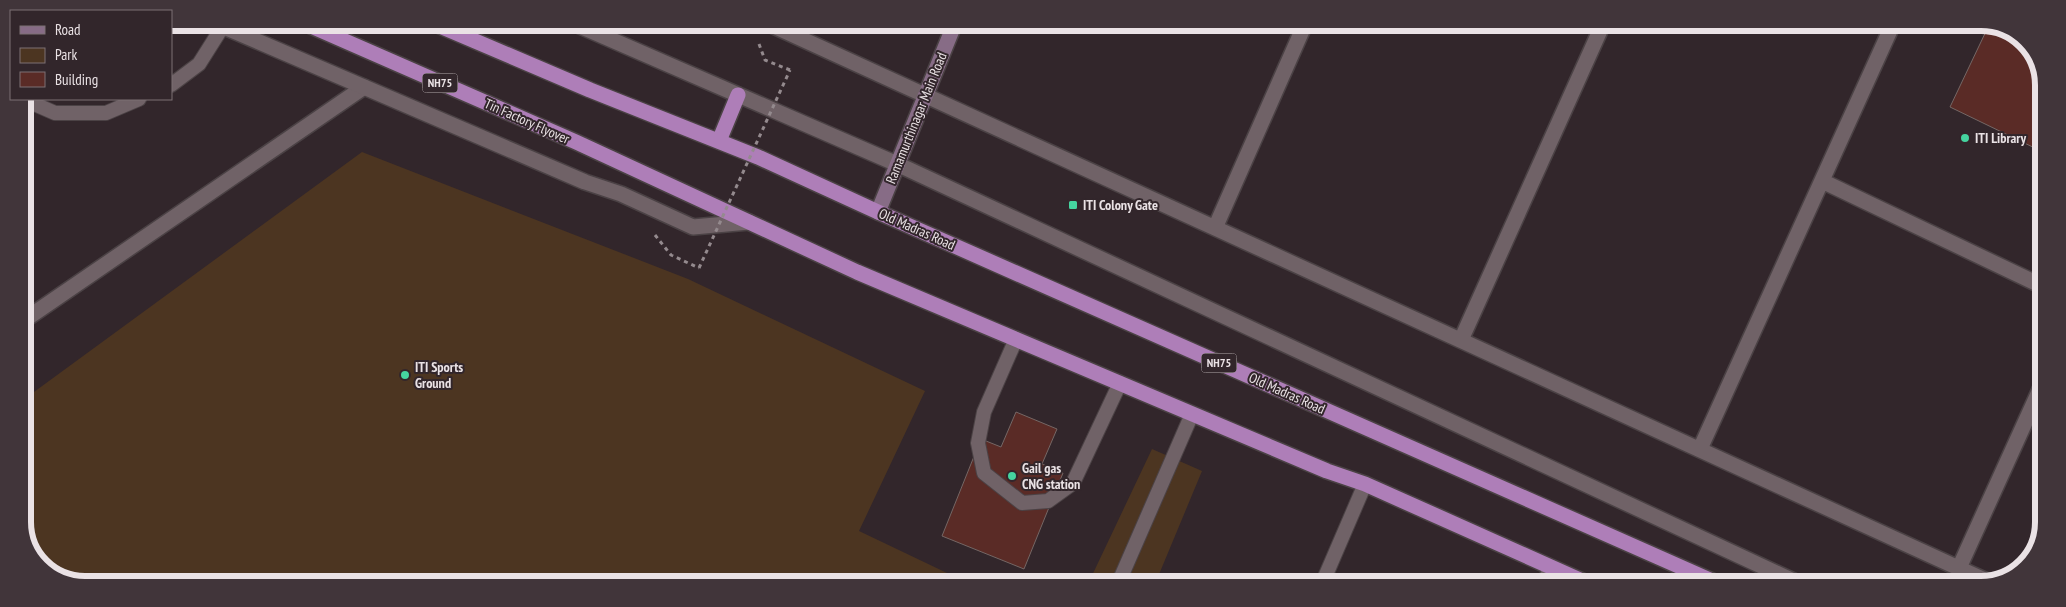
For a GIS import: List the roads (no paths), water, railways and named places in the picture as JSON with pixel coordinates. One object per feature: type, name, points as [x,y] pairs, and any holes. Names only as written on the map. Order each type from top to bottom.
[{"type":"highway","name":"Tin Factory Flyover","points":[[322,31],[576,142],[749,222]]},
{"type":"highway","name":"NH75","points":[[452,31],[590,90],[718,141]]},
{"type":"highway","points":[[718,141],[738,95]]},
{"type":"highway","name":"Old Madras Road","points":[[718,141],[758,157],[878,212],[1701,576]]},
{"type":"highway","name":"NH75","points":[[749,222],[857,272],[1192,414],[1365,484],[1571,576]]},
{"type":"main road","name":"Ramamurthinagar Main Road","points":[[878,212],[924,95],[952,31]]},
{"type":"street","points":[[235,31],[585,182],[620,194],[693,227],[749,222]]},
{"type":"street","points":[[591,31],[897,164],[1783,576]]},
{"type":"street","points":[[784,31],[1976,576]]},
{"type":"street","points":[[1215,228],[1303,31]]},
{"type":"street","points":[[1461,340],[1600,31]]},
{"type":"street","points":[[1700,450],[1890,31]]},
{"type":"street","points":[[31,316],[364,87]]},
{"type":"street","points":[[1822,181],[2035,283]]},
{"type":"street","points":[[1959,568],[2035,400]]},
{"type":"lane","points":[[172,84],[199,64],[216,31]]},
{"type":"lane","points":[[31,102],[55,113],[106,113],[137,100]]},
{"type":"lane","points":[[1016,339],[984,412],[978,443],[984,473],[1022,503],[1048,501],[1073,483],[1120,383]]},
{"type":"lane","points":[[1121,576],[1192,414]]},
{"type":"lane","points":[[1325,576],[1365,484]]},
{"type":"lane","points":[[1547,576],[1551,567]]},
{"type":"place","name":"ITI Library","points":[[1965,138]]},
{"type":"place","name":"ITI Colony Gate","points":[[1073,205]]},
{"type":"place","name":"ITI Sports Ground","points":[[405,375]]},
{"type":"place","name":"Gail gas CNG station","points":[[1012,476]]}]
